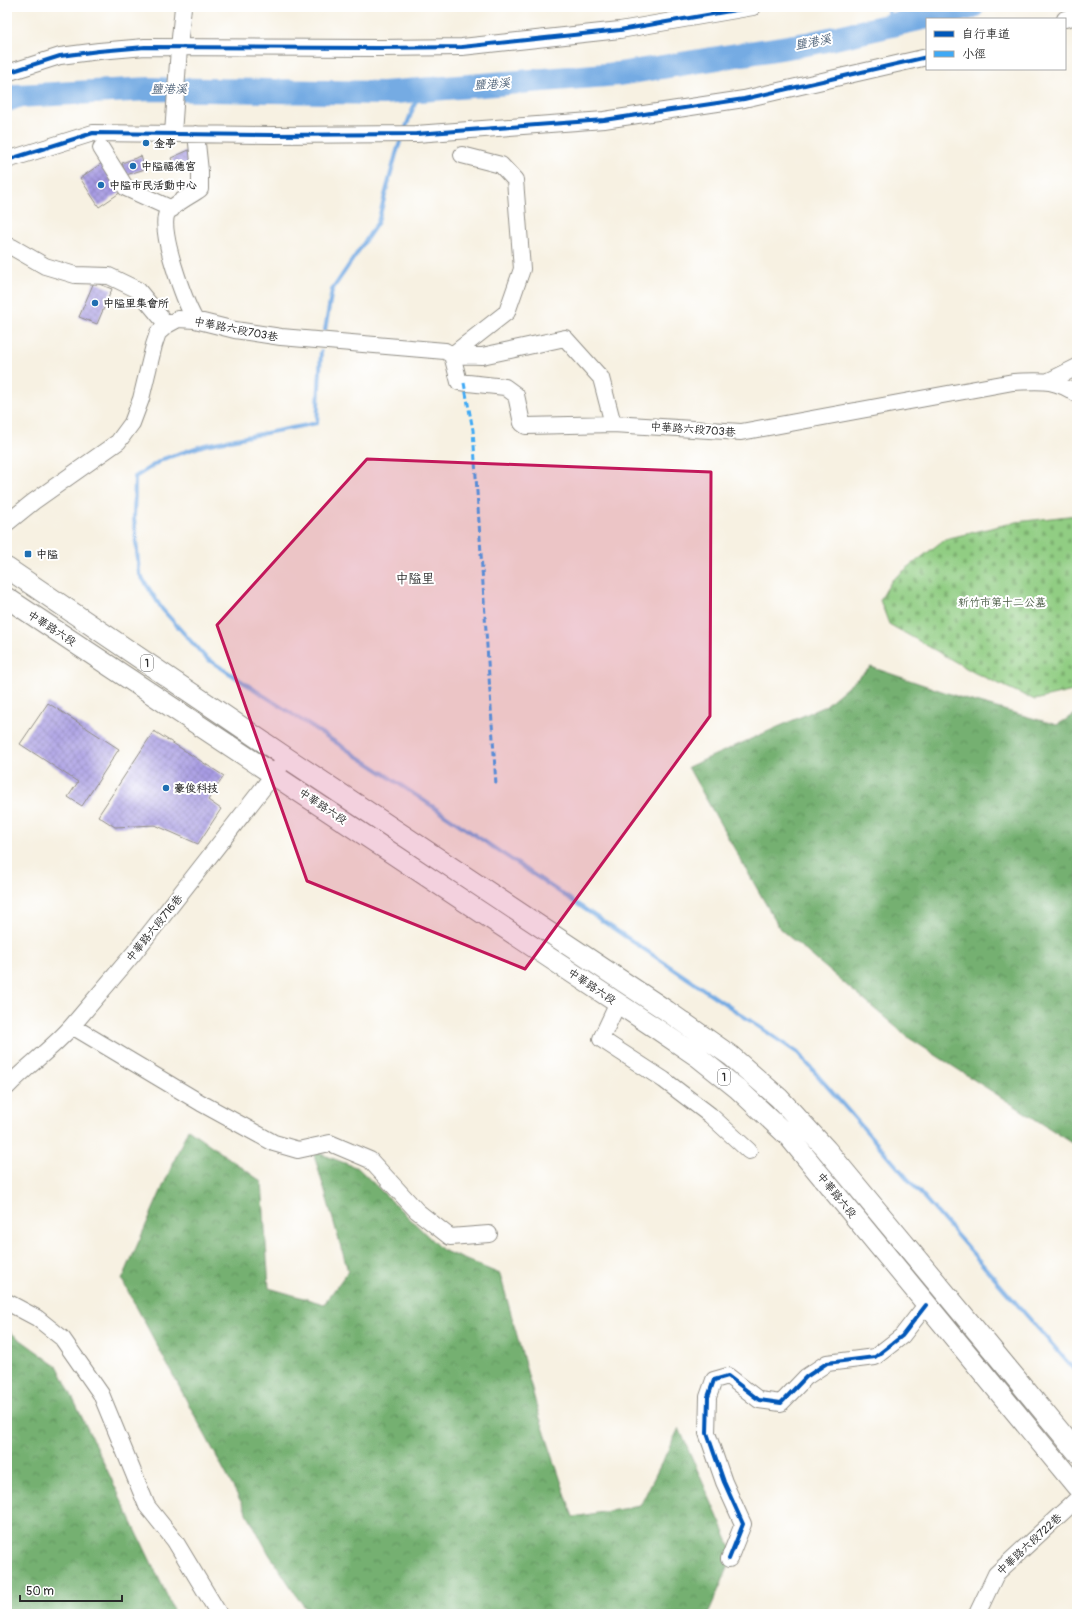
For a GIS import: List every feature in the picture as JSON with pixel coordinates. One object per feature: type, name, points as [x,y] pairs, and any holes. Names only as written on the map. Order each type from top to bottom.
[{"type":"main road","name":"中華路六段","points":[[7,568],[287,758],[667,1011],[731,1056],[753,1074],[779,1098],[826,1150],[1076,1451]]},
{"type":"main road","name":"中華路六段","points":[[7,598],[618,1002],[698,1057],[738,1089],[789,1137],[1077,1487]]},
{"type":"main road","points":[[1057,1462],[1076,1451]]},
{"type":"street","points":[[173,134],[183,7]]},
{"type":"street","points":[[7,73],[60,56],[99,51],[145,47],[381,48],[462,46],[620,30],[753,7]]},
{"type":"street","points":[[1066,20],[1077,16]]},
{"type":"street","points":[[7,160],[93,133],[416,134],[604,120],[744,99],[926,57]]},
{"type":"street","points":[[195,320],[179,283],[168,246],[165,226],[167,214],[200,189],[200,171],[196,134]]},
{"type":"street","points":[[101,148],[126,188],[172,209]]},
{"type":"street","points":[[452,355],[507,312],[522,269],[515,180],[501,165],[462,155]]},
{"type":"street","points":[[7,523],[33,502],[118,442],[132,423],[142,399],[158,333],[167,324],[138,290],[109,276],[76,275],[45,266],[12,247]]},
{"type":"street","name":"中華路六段703巷","points":[[167,324],[178,319],[195,320],[234,330],[281,337],[445,351],[452,355],[459,382],[505,387],[516,395],[522,423],[526,426],[613,424],[741,432],[1013,382],[1050,381]]},
{"type":"street","points":[[452,355],[482,356],[565,338],[601,378],[613,424]]},
{"type":"street","points":[[1050,381],[1077,367]]},
{"type":"street","points":[[1050,381],[1077,394]]},
{"type":"street","name":"中華路六段716巷","points":[[7,1087],[23,1070],[63,1037],[139,947],[287,758]]},
{"type":"street","points":[[618,1002],[601,1039],[664,1080],[710,1115],[748,1151]]},
{"type":"street","points":[[72,1026],[202,1103],[274,1143],[298,1150],[330,1143],[370,1160],[417,1211],[450,1237],[489,1234]]},
{"type":"street","points":[[7,1302],[37,1318],[62,1338],[101,1394],[147,1506],[175,1541],[218,1614]]},
{"type":"street","points":[[729,1559],[743,1524],[724,1482],[707,1433],[708,1397],[714,1380],[728,1376],[759,1400],[781,1403],[806,1377],[827,1363],[875,1357],[902,1336],[926,1305]]},
{"type":"street","name":"中華路六段722巷","points":[[977,1614],[996,1574],[1077,1499]]},
{"type":"highlighted area","points":[[367,459],[711,472],[710,716],[525,969],[307,881],[217,625]]},
{"type":"green space","name":"新竹市第十二公墓","points":[[1077,515],[1077,690],[1035,700],[975,673],[889,624],[880,600],[892,580],[945,539],[1016,522]]},
{"type":"green space","points":[[871,667],[968,700],[1057,725],[1077,713],[1077,1146],[909,1038],[780,929],[688,767],[825,706]]},
{"type":"green space","points":[[188,1129],[262,1182],[269,1288],[324,1304],[348,1271],[313,1151],[358,1168],[442,1250],[500,1274],[539,1415],[573,1517],[640,1506],[679,1428],[734,1554],[708,1614],[309,1614],[269,1554],[122,1280]]},
{"type":"green space","points":[[7,1330],[58,1367],[171,1604],[174,1614],[7,1614]]},
{"type":"building","points":[[189,150],[194,162],[176,170],[171,158]]},
{"type":"building","name":"中隘福德宮","points":[[141,156],[145,169],[126,175],[122,163]]},
{"type":"building","name":"中隘市民活動中心","points":[[102,163],[121,192],[99,207],[80,178]]},
{"type":"building","name":"中隘里集會所","points":[[94,282],[112,289],[97,324],[79,317]]},
{"type":"building","points":[[48,703],[119,749],[82,806],[68,797],[78,782],[20,744]]},
{"type":"building","name":"豪俊科技","points":[[154,731],[224,776],[208,800],[221,809],[198,844],[155,825],[115,827],[98,816]]},
{"type":"waterway","points":[[888,7],[890,25]]},
{"type":"waterway","name":"鹽港溪","points":[[7,100],[17,96],[150,89],[383,93],[619,74],[812,43],[972,7]]},
{"type":"waterway","points":[[406,127],[420,90]]},
{"type":"waterway","points":[[325,330],[332,290],[378,222],[400,142]]},
{"type":"waterway","points":[[321,352],[317,423],[205,445],[163,459],[135,477],[134,518],[139,573],[162,609],[206,658],[380,771],[798,1053],[1077,1373]]},
{"type":"marked path","points":[[464,383],[473,430],[496,785]]},
{"type":"cycle path","points":[[7,73],[60,56],[145,47],[462,47],[620,30],[753,7]]},
{"type":"cycle path","points":[[7,160],[93,133],[272,135],[416,134],[604,120],[744,99],[926,57]]},
{"type":"cycle path","points":[[729,1559],[743,1524],[724,1482],[707,1433],[708,1397],[714,1380],[728,1376],[759,1400],[781,1403],[806,1377],[827,1363],[875,1357],[902,1336],[926,1305]]},
{"type":"place","name":"金亭","points":[[146,143]]},
{"type":"place","name":"中隘福德宮","points":[[133,166]]},
{"type":"place","name":"中隘市民活動中心","points":[[101,185]]},
{"type":"place","name":"中隘里集會所","points":[[95,303]]},
{"type":"place","name":"中隘","points":[[28,554]]},
{"type":"place","name":"豪俊科技","points":[[166,788]]},
{"type":"district","name":"中隘里","points":[[415,578]]}]
